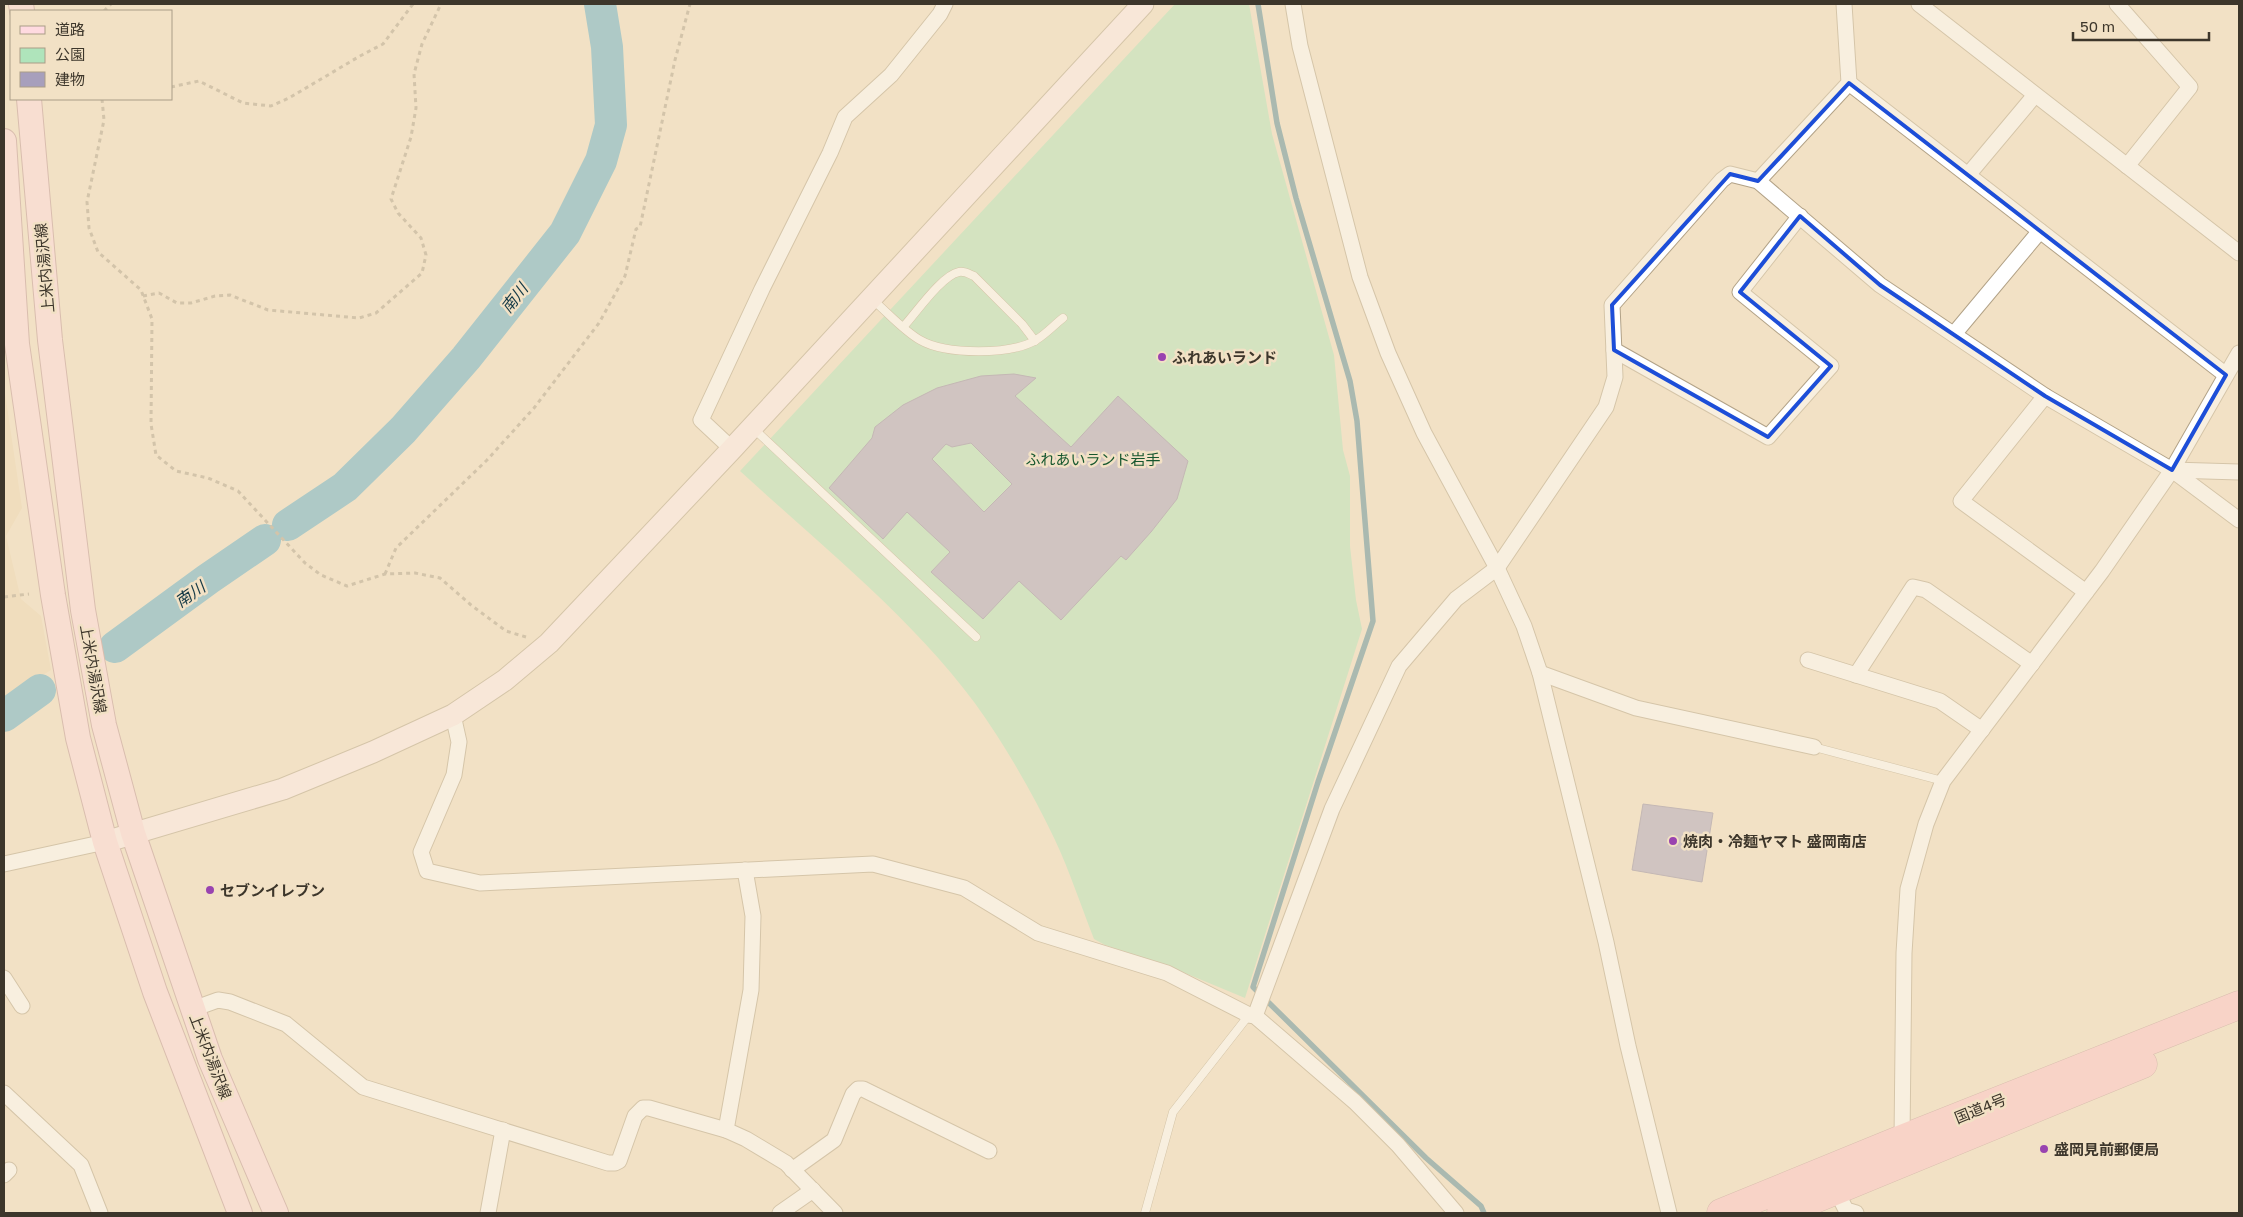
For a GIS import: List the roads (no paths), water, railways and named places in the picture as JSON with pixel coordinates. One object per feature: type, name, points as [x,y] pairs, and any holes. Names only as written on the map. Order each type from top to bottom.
[{"type":"highway","name":"国道4号","points":[[1721,1213],[2239,1005]]},
{"type":"highway","name":"国道4号","points":[[1781,1213],[2239,1024]]},
{"type":"main road","name":"上米内湯沢線","points":[[29,100],[50,340],[84,610],[104,725],[133,833],[210,1059],[276,1213]]},
{"type":"main road","name":"上米内湯沢線","points":[[4,141],[17,344],[53,595],[78,738],[105,842],[155,992],[240,1213]]},
{"type":"street","points":[[732,449],[701,420],[762,289],[830,153],[845,117],[891,75],[940,14],[945,4]]},
{"type":"street","points":[[4,864],[105,842],[283,789],[373,752],[452,715],[505,680],[549,644],[753,427],[1144,4]]},
{"type":"street","points":[[1293,4],[1300,46],[1366,294],[1388,353],[1424,433],[1497,568],[1524,626],[1540,673],[1606,942],[1628,1046],[1669,1213]]},
{"type":"street","points":[[1758,181],[1849,83],[1844,4]]},
{"type":"street","points":[[1919,4],[2239,253]]},
{"type":"street","points":[[2118,4],[2190,87],[2127,166]]},
{"type":"street","points":[[1849,83],[2226,375]]},
{"type":"street","points":[[1968,175],[2036,95]]},
{"type":"street","points":[[1254,1013],[1267,985],[1332,809],[1399,666],[1456,599],[1497,568],[1606,407],[1615,377],[1612,305],[1722,180],[1730,174],[1758,181],[1880,285],[2046,396],[2172,470],[2239,520]]},
{"type":"street","points":[[1614,350],[1768,436],[1831,366],[1740,292],[1800,216]]},
{"type":"street","points":[[1954,334],[2040,231]]},
{"type":"street","points":[[1902,1139],[1904,953],[1908,889],[1926,824],[1944,781],[2086,592],[2172,470],[2239,353]]},
{"type":"street","points":[[2046,396],[1961,501],[2086,592]]},
{"type":"street","points":[[2172,470],[2239,472]]},
{"type":"street","points":[[1856,675],[1913,587],[1926,590],[2032,664]]},
{"type":"street","points":[[1808,660],[1940,701],[1982,730]]},
{"type":"street","points":[[1540,673],[1636,708],[1814,747]]},
{"type":"street","points":[[452,715],[459,742],[454,775],[421,852],[427,871],[480,882],[874,864],[964,888],[1038,933],[1167,974],[1254,1013],[1355,1102],[1398,1145],[1456,1213]]},
{"type":"street","points":[[726,1130],[751,990],[753,916],[745,870]]},
{"type":"street","points":[[4,978],[22,1006]]},
{"type":"street","points":[[193,1009],[218,1000],[230,1002],[286,1024],[363,1087],[614,1163],[619,1161],[635,1116],[643,1108],[650,1108],[726,1130],[746,1139],[786,1163],[835,1213]]},
{"type":"street","points":[[792,1170],[834,1140],[853,1094],[858,1089],[863,1089],[989,1151]]},
{"type":"street","points":[[4,1093],[81,1165],[100,1213]]},
{"type":"street","points":[[488,1213],[503,1130]]},
{"type":"street","points":[[780,1213],[812,1190]]},
{"type":"street","points":[[1836,1190],[1846,1210],[1856,1213]]},
{"type":"lane","points":[[904,326],[948,277],[958,272],[965,272],[974,276],[1022,324],[1035,340]]},
{"type":"lane","points":[[871,299],[920,340],[946,349],[964,352],[998,350],[1035,340],[1063,318]]},
{"type":"lane","points":[[753,427],[976,637]]},
{"type":"lane","points":[[1814,747],[1944,781]]},
{"type":"lane","points":[[1145,1213],[1173,1112],[1254,1013]]},
{"type":"waterway","name":"南川","points":[[288,525],[345,487],[403,430],[466,358],[565,233],[601,161],[611,125],[607,47],[600,4]]},
{"type":"waterway","points":[[1258,4],[1277,123],[1296,198],[1350,381],[1357,421],[1373,621],[1318,782],[1253,987],[1426,1158],[1481,1206],[1484,1213]]},
{"type":"waterway","name":"南川","points":[[115,647],[265,540]]},
{"type":"waterway","name":"南川","points":[[4,716],[40,690]]},
{"type":"place","name":"ふれあいランド","points":[[1162,357]]},
{"type":"place","name":"焼肉・冷麺ヤマト 盛岡南店","points":[[1673,841]]},
{"type":"place","name":"セブンイレブン","points":[[210,890]]},
{"type":"place","name":"盛岡見前郵便局","points":[[2044,1149]]},
{"type":"park label","name":"ふれあいランド岩手","points":[[1093,459]]}]
